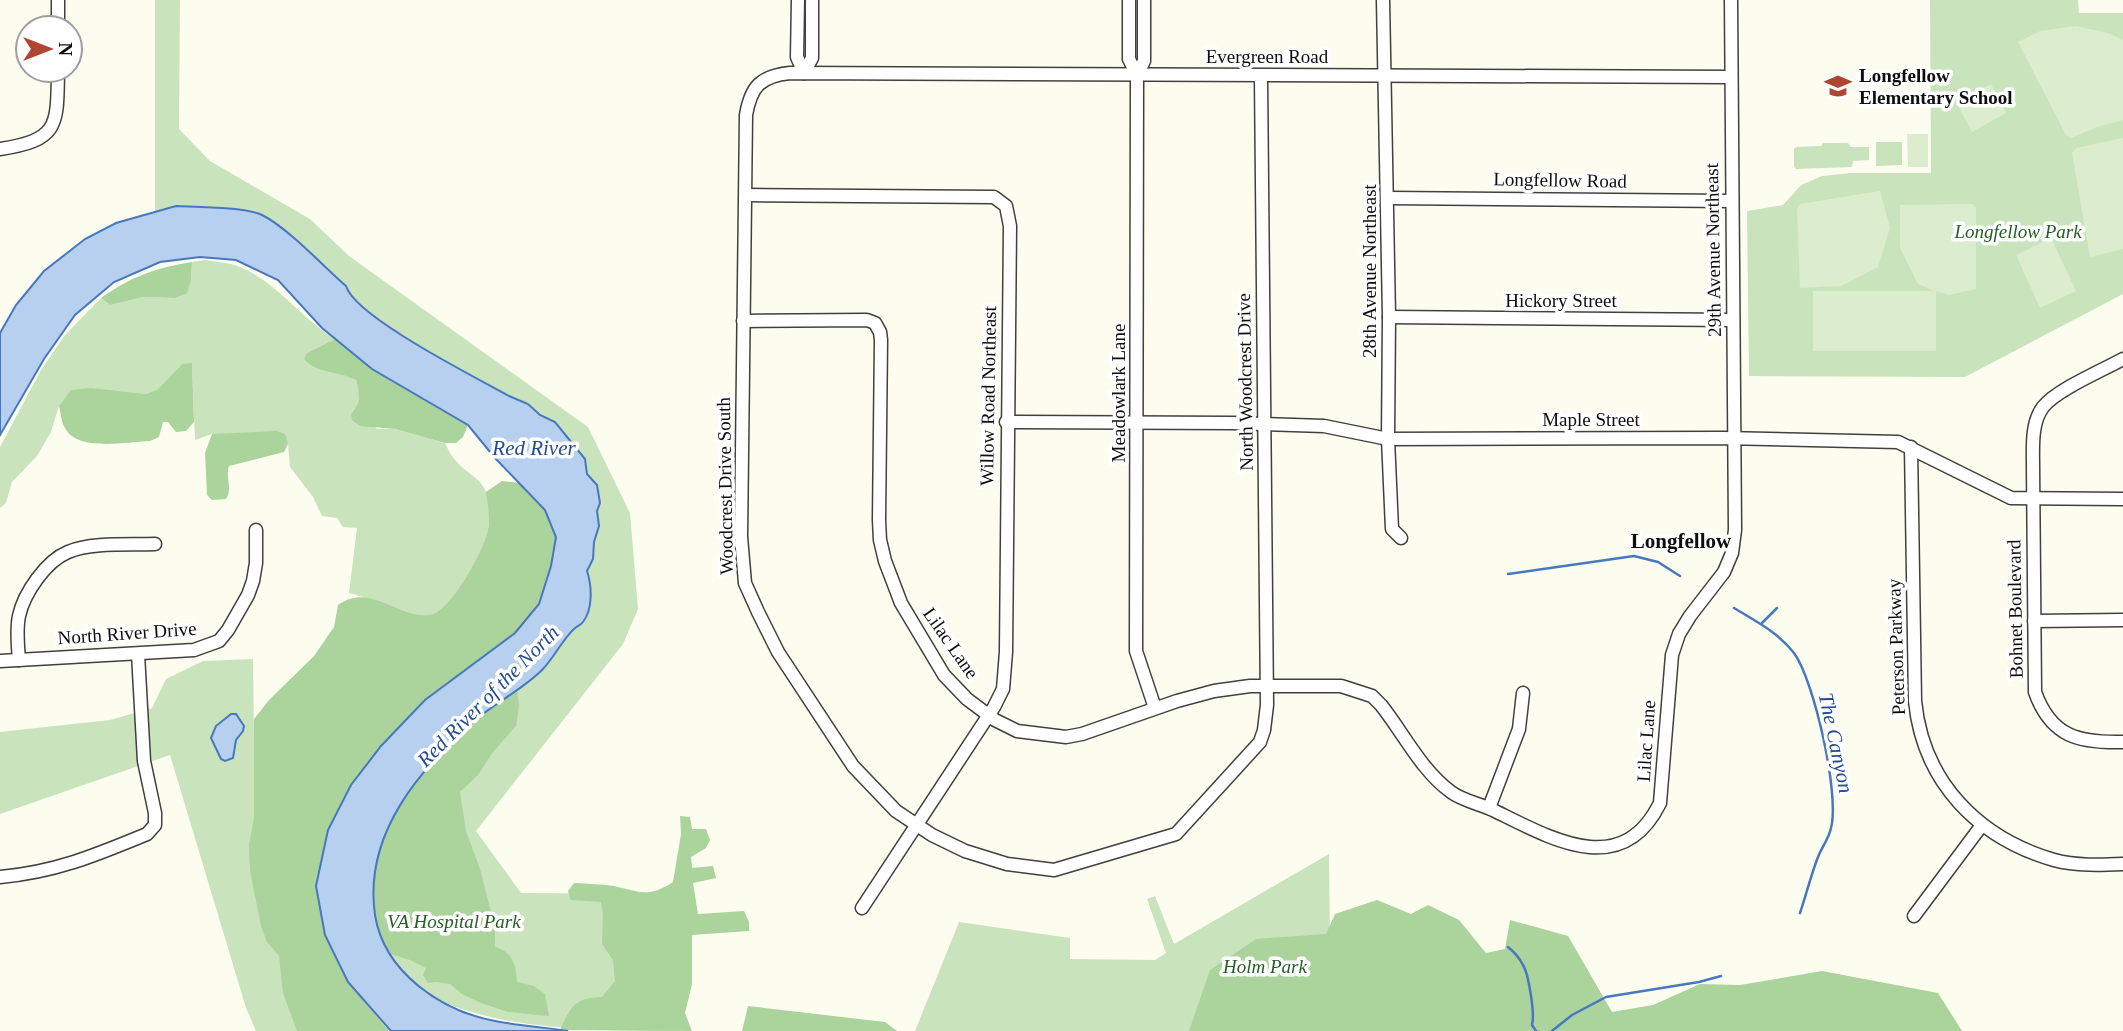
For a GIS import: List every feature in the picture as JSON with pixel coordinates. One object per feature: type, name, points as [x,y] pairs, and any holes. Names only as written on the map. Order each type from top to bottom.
[{"type":"street","points":[[798,0],[797,57],[804,73]]},
{"type":"street","points":[[804,73],[812,58],[812,0]]},
{"type":"street","name":"Meadowlark Lane","points":[[1129,0],[1129,59],[1136,75],[1136,650],[1155,708]]},
{"type":"street","name":"Meadowlark Lane","points":[[1136,75],[1144,61],[1144,0]]},
{"type":"street","name":"28th Avenue Northeast","points":[[1383,0],[1388,198],[1388,439],[1392,529],[1401,538]]},
{"type":"street","name":"29th Avenue Northeast","points":[[1731,0],[1734,500]]},
{"type":"street","name":"Evergreen Road","points":[[804,73],[1731,77]]},
{"type":"street","name":"Woodcrest Drive South","points":[[804,73],[766,78],[758,84],[749,100],[746,115],[741,537],[745,583],[778,652],[853,766],[896,811],[965,851],[1007,864],[1054,870],[1176,834],[1260,742],[1264,730],[1266,686]]},
{"type":"street","name":"North Woodcrest Drive","points":[[1261,77],[1266,686]]},
{"type":"street","points":[[0,149],[32,143],[43,137],[51,128],[57,114],[58,84]]},
{"type":"street","name":"Willow Road Northeast","points":[[746,195],[994,197],[1006,206],[1010,226],[1006,422],[1006,652],[1003,689],[989,716],[916,825]]},
{"type":"street","name":"Longfellow Road","points":[[1388,198],[1731,201]]},
{"type":"street","name":"Hickory Street","points":[[1389,317],[1733,320]]},
{"type":"street","name":"Lilac Lane","points":[[743,321],[867,320],[875,323],[881,340],[879,520],[885,561],[901,603],[944,675],[967,699],[989,716],[1017,731],[1066,737],[1214,691],[1266,686],[1341,686],[1372,696],[1396,723],[1434,777],[1453,794],[1561,841],[1599,848],[1608,848],[1628,840],[1652,819],[1660,803],[1672,655],[1679,634],[1690,616],[1724,572],[1732,552],[1734,500]]},
{"type":"street","points":[[2033,499],[2034,433],[2043,407],[2055,396],[2123,359]]},
{"type":"street","name":"Maple Street","points":[[1006,422],[1324,426],[1388,439],[1734,438],[1898,442],[2011,498],[2123,499]]},
{"type":"street","name":"Peterson Parkway","points":[[1911,447],[1913,674],[1917,719],[1923,741],[1940,776],[1958,801],[1982,825],[2009,842],[2055,860],[2123,864]]},
{"type":"street","name":"Bohnet Boulevard","points":[[2033,499],[2035,692],[2047,716],[2056,726],[2078,739],[2123,742]]},
{"type":"street","name":"North River Drive","points":[[0,661],[194,650],[219,641],[228,631],[253,581],[256,530]]},
{"type":"street","points":[[19,660],[19,617],[24,601],[55,559],[69,551],[86,547],[155,544]]},
{"type":"street","points":[[2034,621],[2123,620]]},
{"type":"street","points":[[0,877],[47,871],[67,865],[147,834],[155,825],[141,740],[138,654]]},
{"type":"street","points":[[1489,808],[1520,729],[1524,693]]},
{"type":"street","points":[[862,908],[916,825]]},
{"type":"street","points":[[1913,916],[1982,825]]},
{"type":"green space","name":"VA Hospital Park","points":[[155,0],[180,0],[179,129],[210,161],[310,219],[349,256],[588,427],[630,513],[638,609],[623,644],[476,831],[521,893],[682,894],[678,1031],[553,1027],[491,1017],[462,1009],[427,994],[387,953],[478,718],[541,671],[574,629],[583,623],[590,582],[587,571],[593,559],[599,526],[585,459],[555,422],[540,415],[528,404],[419,346],[371,314],[354,299],[346,286],[296,241],[261,215],[217,207],[176,206],[155,211]]},
{"type":"green space","name":"Longfellow Park","points":[[1930,0],[2078,0],[2079,13],[2123,13],[2123,294],[1965,377],[1749,376],[1747,211],[1783,205],[1801,185],[1822,176],[1850,173],[1931,173]]},
{"type":"green space","points":[[2076,26],[2108,33],[2123,40],[2123,120],[2071,138],[2066,135],[2018,42],[2040,31]]},
{"type":"green space","points":[[1991,84],[2006,113],[1972,132],[1956,102]]},
{"type":"green space","points":[[1907,134],[1928,134],[1928,167],[1908,167]]},
{"type":"green space","points":[[2123,138],[2123,249],[2090,257],[2072,153],[2076,148]]},
{"type":"green space","points":[[1876,142],[1902,142],[1902,165],[1876,166]]},
{"type":"green space","points":[[1823,143],[1848,143],[1851,147],[1869,147],[1869,160],[1853,161],[1852,167],[1796,169],[1796,147],[1821,146]]},
{"type":"green space","points":[[1880,191],[1890,228],[1878,267],[1841,286],[1800,288],[1797,209],[1800,204]]},
{"type":"green space","points":[[1972,204],[1976,208],[1976,289],[1949,295],[1936,291],[1936,351],[1813,351],[1813,291],[1934,291],[1918,284],[1900,248],[1900,205]]},
{"type":"green space","points":[[2051,238],[2076,291],[2040,308],[2016,255]]},
{"type":"green space","points":[[204,260],[226,263],[259,277],[335,339],[307,353],[317,368],[348,375],[356,380],[360,393],[356,408],[377,429],[395,429],[445,443],[454,459],[484,487],[489,513],[484,544],[454,595],[436,613],[428,616],[410,613],[349,593],[357,528],[343,527],[337,518],[322,516],[313,497],[290,467],[288,444],[212,434],[195,440],[192,364],[182,364],[158,389],[146,394],[117,391],[59,406],[51,432],[37,456],[12,482],[6,503],[0,508],[0,447],[41,370],[65,335],[101,298],[110,305],[144,297],[175,298],[191,280],[192,262]]},
{"type":"green space","points":[[192,262],[187,293],[175,298],[144,297],[110,305],[101,298],[145,274]]},
{"type":"green space","points":[[335,339],[372,369],[468,425],[463,437],[456,443],[445,443],[395,429],[360,426],[352,420],[351,414],[359,398],[356,380],[322,370],[304,359],[307,353]]},
{"type":"green space","points":[[192,363],[194,422],[186,431],[176,432],[168,422],[163,422],[159,437],[150,441],[103,444],[80,440],[71,435],[64,426],[59,406],[71,390],[91,388],[146,394],[158,389],[182,364]]},
{"type":"green space","points":[[277,431],[285,434],[288,444],[284,452],[229,466],[229,491],[226,499],[212,500],[207,495],[205,453],[212,434]]},
{"type":"green space","points":[[502,481],[521,483],[545,510],[556,536],[551,566],[539,604],[515,633],[425,700],[381,746],[348,982],[389,1031],[297,1031],[283,993],[279,956],[267,942],[261,926],[250,871],[249,845],[254,818],[254,719],[269,700],[314,656],[334,627],[338,605],[361,597],[405,611],[429,615],[446,605],[472,568],[484,543],[489,524],[486,492]]},
{"type":"green space","points":[[253,659],[255,818],[329,1031],[256,1031],[246,1008],[170,755],[0,814],[0,732],[110,720],[152,708],[166,679],[203,661]]},
{"type":"green space","points":[[517,689],[519,706],[516,726],[493,752],[478,775],[460,792],[466,831],[480,869],[495,927],[495,947],[510,956],[516,970],[517,982],[534,986],[545,994],[549,1016],[508,1012],[462,994],[450,984],[428,983],[423,975],[426,968],[387,953],[373,903],[376,863],[386,832],[401,804],[420,777],[442,753]]},
{"type":"green space","points":[[680,816],[690,817],[692,829],[706,829],[710,840],[706,848],[691,857],[692,868],[713,866],[716,878],[693,883],[698,914],[744,911],[749,922],[749,931],[692,935],[692,984],[685,1013],[692,1031],[560,1030],[575,1005],[586,999],[602,997],[615,981],[613,960],[602,944],[601,902],[571,900],[568,891],[574,883],[651,892],[673,882],[681,834]]},
{"type":"green space","name":"Holm Park","points":[[1329,854],[1331,1031],[915,1031],[959,922],[1070,938],[1070,959],[1155,960],[1166,953],[1147,899],[1155,896],[1174,944]]},
{"type":"green space","points":[[1377,900],[1411,914],[1428,905],[1459,920],[1486,953],[1505,949],[1510,920],[1568,936],[1612,1012],[1653,1005],[1700,984],[1740,985],[1822,971],[1938,993],[1962,1031],[1189,1031],[1210,970],[1256,939],[1326,934],[1335,914]]},
{"type":"green space","points":[[748,1006],[885,1022],[897,1031],[742,1031]]},
{"type":"water","name":"Red River","points":[[176,206],[244,210],[272,221],[346,286],[354,299],[371,314],[419,346],[528,404],[540,415],[555,422],[585,459],[587,474],[597,485],[600,503],[593,559],[587,571],[591,597],[589,611],[542,670],[456,737],[417,781],[387,830],[378,857],[374,885],[375,915],[381,936],[390,954],[418,986],[455,1008],[475,1016],[504,1023],[568,1031],[391,1031],[348,982],[325,935],[316,886],[328,830],[351,785],[381,746],[425,700],[515,633],[539,604],[551,566],[556,537],[545,510],[495,458],[468,425],[372,369],[322,328],[278,280],[236,260],[200,257],[160,262],[114,282],[75,315],[44,359],[0,435],[0,333],[16,305],[44,271],[85,239],[116,223]]},
{"type":"water","points":[[231,714],[236,714],[244,726],[236,740],[233,758],[225,761],[221,759],[211,738],[216,726]]},
{"type":"waterway","points":[[1508,574],[1634,556],[1658,562],[1680,576]]},
{"type":"waterway","name":"The Canyon","points":[[1734,608],[1774,633],[1794,653],[1802,667],[1817,712],[1829,765],[1833,812],[1831,828],[1815,864],[1800,913]]},
{"type":"waterway","points":[[1762,623],[1777,608]]},
{"type":"waterway","points":[[1508,947],[1525,970],[1532,1004],[1532,1025],[1536,1031]]},
{"type":"waterway","name":"The Canyon","points":[[1552,1031],[1572,1015],[1606,997],[1721,976]]},
{"type":"place","name":"Longfellow Elementary School","points":[[1838,86]]},
{"type":"district","name":"Longfellow","points":[[1681,541]]},
{"type":"water label","name":"Red River of the North","points":[[488,696]]}]
